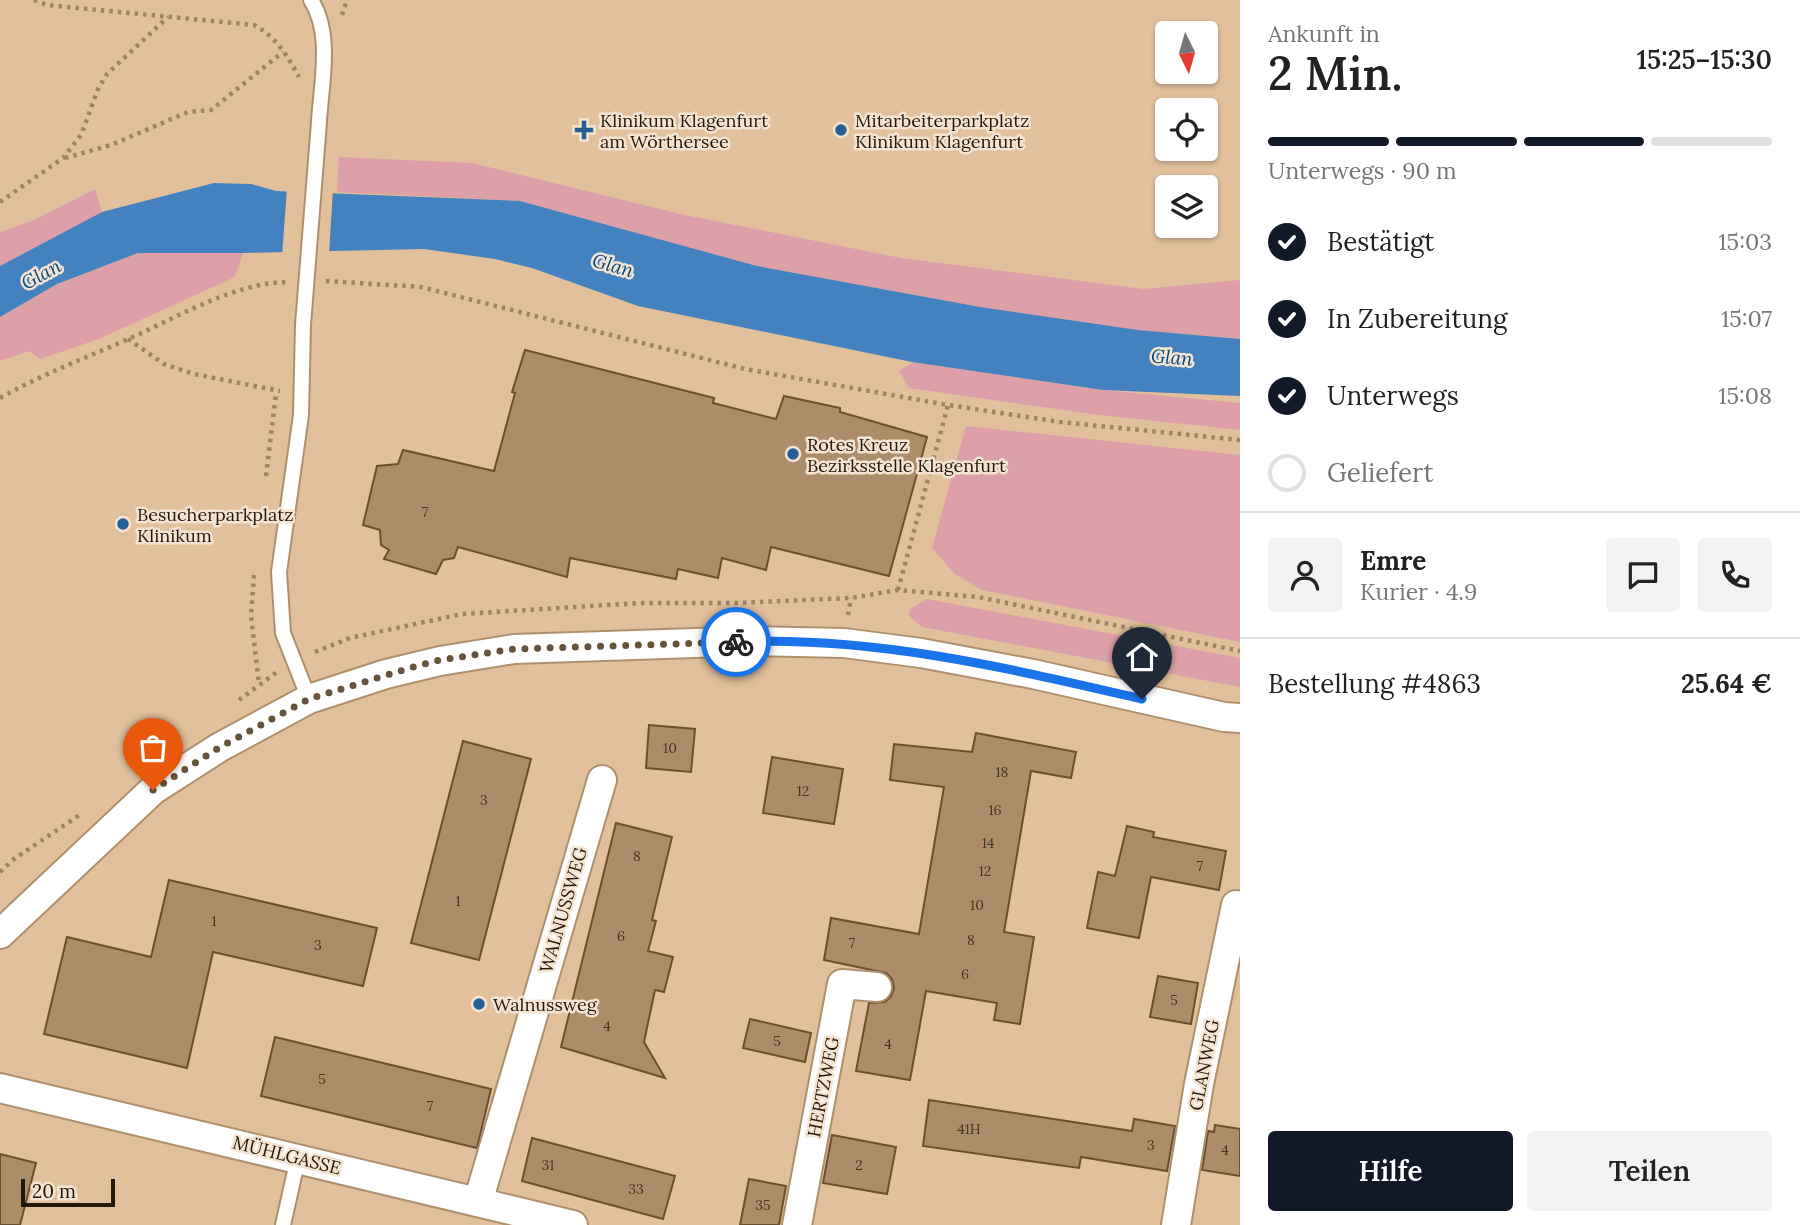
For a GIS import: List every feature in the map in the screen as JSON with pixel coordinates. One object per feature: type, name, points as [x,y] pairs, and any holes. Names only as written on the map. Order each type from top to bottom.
[{"type":"street","points":[[0,934],[153,790],[220,747],[309,699],[440,660],[514,649],[785,641],[844,643],[921,653],[1033,674],[1224,717],[1240,718]]},
{"type":"street","name":"WALNUSSWEG","points":[[478,1202],[601,780]]},
{"type":"street","name":"GLANWEG","points":[[1175,1225],[1199,1084],[1236,905]]},
{"type":"street","name":"HERTZWEG","points":[[797,1225],[842,984],[877,987]]},
{"type":"street","name":"MÜHLGASSE","points":[[0,1088],[573,1225]]},
{"type":"lane","points":[[309,699],[283,633],[279,572],[301,415],[303,325],[323,42],[311,0]]},
{"type":"lane","points":[[283,1225],[298,1158]]},
{"type":"path","points":[[34,0],[47,5],[254,25],[267,32],[299,77]]},
{"type":"path","points":[[0,202],[63,158],[81,135],[98,89],[107,74],[169,17]]},
{"type":"path","points":[[63,158],[111,145],[188,112],[211,110],[283,52]]},
{"type":"path","points":[[314,281],[421,287],[745,369],[948,405],[1060,422],[1240,440]]},
{"type":"path","points":[[0,398],[39,376],[128,339],[183,312],[248,288],[290,282]]},
{"type":"path","points":[[128,339],[164,364],[194,374],[276,390]]},
{"type":"path","points":[[898,590],[948,405]]},
{"type":"shaded area","points":[[339,157],[472,163],[680,214],[901,258],[1144,289],[1240,280],[1240,339],[1138,330],[980,307],[757,266],[520,201],[337,192]]},
{"type":"shaded area","points":[[95,189],[102,212],[0,266],[0,232],[34,220]]},
{"type":"shaded area","points":[[138,253],[243,253],[235,277],[99,339],[40,359],[29,351],[0,361],[0,317],[57,284]]},
{"type":"shaded area","points":[[913,362],[1103,390],[1240,403],[1240,430],[1099,415],[909,388],[899,371]]},
{"type":"shaded area","points":[[966,426],[1240,455],[1240,642],[982,590],[955,574],[932,548]]},
{"type":"shaded area","points":[[927,599],[1240,658],[1240,687],[922,627],[909,616],[910,609]]},
{"type":"water","name":"Glan","points":[[214,183],[251,184],[276,191],[520,201],[757,266],[980,307],[1138,330],[1240,339],[1240,396],[1103,390],[912,362],[638,306],[532,268],[495,259],[424,249],[138,253],[57,284],[0,317],[0,266],[102,212]]},
{"type":"pier","points":[[287,188],[333,189],[329,255],[282,256]]},
{"type":"building","name":"Rotes Kreuz Bezirksstelle Klagenfurt","points":[[525,350],[714,398],[713,403],[776,419],[784,396],[840,408],[840,412],[927,437],[889,576],[771,547],[766,570],[722,558],[718,578],[678,569],[676,579],[570,558],[567,577],[458,547],[454,558],[443,560],[436,574],[384,559],[389,550],[381,545],[380,530],[363,525],[377,466],[398,464],[403,450],[494,471],[515,393],[512,392]]},
{"type":"building","points":[[649,725],[695,729],[691,772],[646,768]]},
{"type":"building","points":[[976,733],[1076,752],[1071,778],[1031,771],[1004,932],[1034,937],[1020,1024],[994,1020],[997,1003],[926,991],[910,1080],[856,1071],[869,1003],[885,1002],[894,988],[892,979],[886,973],[824,960],[831,918],[919,934],[944,787],[890,780],[894,744],[972,752]]},
{"type":"building","points":[[463,741],[531,759],[479,960],[411,943]]},
{"type":"building","points":[[772,757],[843,769],[834,824],[763,813]]},
{"type":"building","points":[[616,823],[672,837],[652,920],[656,921],[648,951],[673,957],[664,992],[655,990],[644,1042],[665,1078],[561,1047]]},
{"type":"building","points":[[1127,826],[1154,832],[1153,837],[1226,851],[1219,890],[1151,877],[1139,938],[1087,928],[1098,872],[1115,876]]},
{"type":"building","points":[[169,880],[377,928],[363,986],[213,952],[187,1068],[44,1034],[67,937],[151,957]]},
{"type":"building","points":[[1158,976],[1198,983],[1191,1024],[1150,1017]]},
{"type":"building","points":[[750,1019],[811,1033],[805,1062],[743,1048]]},
{"type":"building","points":[[275,1037],[491,1089],[477,1148],[261,1096]]},
{"type":"building","points":[[929,1100],[1132,1131],[1134,1119],[1175,1126],[1167,1171],[1081,1157],[1079,1168],[923,1146]]},
{"type":"building","points":[[1215,1125],[1240,1129],[1240,1176],[1202,1170],[1208,1131],[1214,1132]]},
{"type":"building","points":[[832,1135],[896,1147],[887,1194],[823,1183]]},
{"type":"building","points":[[532,1138],[675,1176],[663,1219],[522,1181]]},
{"type":"building","points":[[0,1154],[36,1163],[20,1225],[0,1225]]},
{"type":"building","points":[[749,1179],[786,1186],[779,1225],[740,1225]]},
{"type":"way so far","points":[[153,790],[220,747],[309,699],[440,660],[514,649],[736,642]]},
{"type":"place","name":"Klinikum Klagenfurt am Wörthersee","points":[[584,130]]},
{"type":"place","name":"Mitarbeiterparkplatz Klinikum Klagenfurt","points":[[841,130]]},
{"type":"place","name":"Rotes Kreuz Bezirksstelle Klagenfurt","points":[[793,454]]},
{"type":"place","name":"Besucherparkplatz Klinikum","points":[[123,524]]},
{"type":"place","name":"Walnussweg","points":[[479,1004]]},
{"type":"route","points":[[736,642],[844,643],[921,653],[1033,674],[1142,699]]}]
